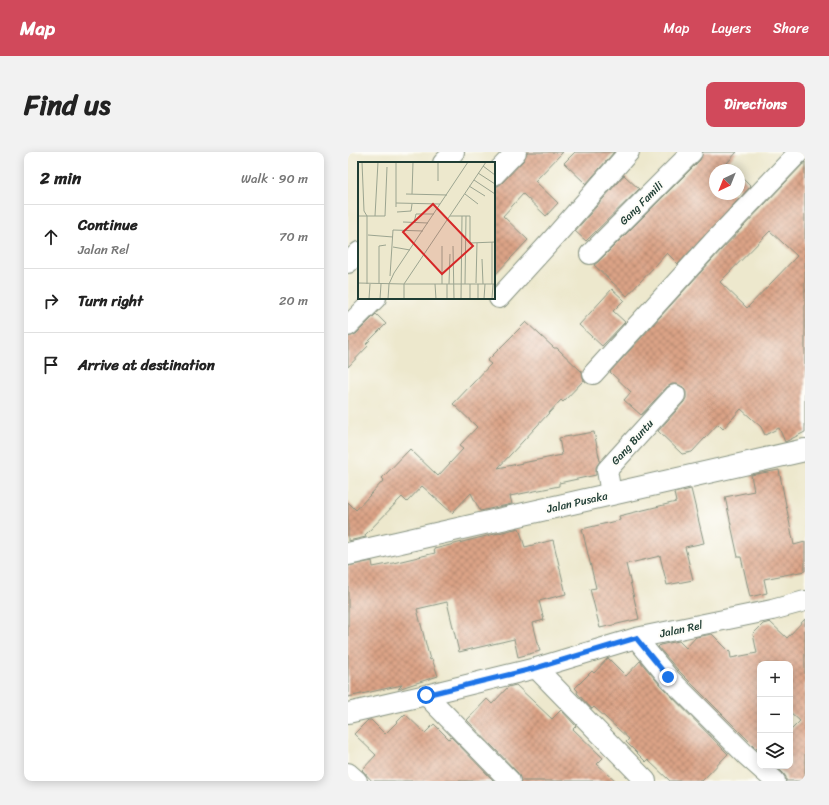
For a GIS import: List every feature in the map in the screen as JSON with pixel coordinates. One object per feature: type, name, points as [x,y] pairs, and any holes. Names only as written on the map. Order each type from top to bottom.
[{"type":"main road","name":"Jalan Pusaka","points":[[348,554],[805,450]]},
{"type":"street","points":[[444,162],[454,152]]},
{"type":"street","points":[[495,174],[516,152]]},
{"type":"street","points":[[499,298],[629,152]]},
{"type":"street","name":"Gang Famili","points":[[590,254],[692,152]]},
{"type":"street","points":[[593,374],[713,242],[799,152]]},
{"type":"street","points":[[348,263],[358,253]]},
{"type":"street","points":[[348,326],[375,299]]},
{"type":"street","name":"Gang Buntu","points":[[611,494],[607,470],[675,395]]},
{"type":"street","name":"Jalan Rel","points":[[348,712],[426,695],[536,668],[636,638],[805,601]]},
{"type":"street","points":[[636,638],[668,677],[746,755],[775,781]]},
{"type":"street","points":[[536,668],[640,779]]},
{"type":"street","points":[[426,695],[510,781]]},
{"type":"street","points":[[348,773],[357,781]]},
{"type":"building","points":[[527,152],[563,152],[535,181],[558,203],[546,216],[523,194],[503,216],[528,240],[495,275],[495,186],[502,183],[524,160]]},
{"type":"building","points":[[575,152],[614,152],[586,184],[564,163]]},
{"type":"building","points":[[703,152],[737,152],[727,163],[728,164],[709,164],[709,200],[738,200],[678,264],[667,253],[627,296],[594,265],[700,160]]},
{"type":"building","points":[[805,162],[805,432],[785,442],[779,428],[765,435],[761,427],[741,409],[723,429],[718,424],[692,452],[682,454],[658,431],[684,402],[686,392],[683,387],[677,384],[672,384],[667,387],[641,415],[624,400],[631,392],[610,372],[721,250]],"holes":[[[770,231],[797,256],[747,308],[720,282]]]},
{"type":"building","points":[[624,175],[639,189],[586,241],[575,231]]},
{"type":"building","points":[[745,180],[751,186],[745,192]]},
{"type":"building","points":[[612,289],[624,300],[613,311],[625,322],[602,346],[579,325]]},
{"type":"building","points":[[376,314],[386,324],[366,344],[368,346],[348,367],[348,337],[356,334]]},
{"type":"building","points":[[526,322],[554,348],[557,348],[582,372],[584,380],[563,402],[561,400],[498,468],[562,455],[559,438],[594,432],[600,461],[596,467],[596,475],[559,483],[559,486],[510,496],[512,504],[480,511],[471,493],[452,513],[422,486],[407,502],[402,497],[365,535],[366,537],[348,541],[348,502],[356,510],[384,480],[382,478],[410,449],[438,476],[463,449],[459,446],[477,427],[453,404],[491,364],[487,361]]},
{"type":"building","points":[[779,470],[794,545],[805,542],[805,571],[764,579],[767,593],[750,597],[741,557],[738,557],[725,497],[754,491],[751,475]]},
{"type":"building","points":[[691,489],[704,543],[685,547],[693,580],[667,585],[660,556],[626,564],[639,619],[600,628],[590,589],[596,588],[582,529],[620,520],[619,516],[676,502],[674,493]]},
{"type":"building","points":[[519,528],[525,547],[553,540],[566,594],[539,601],[544,620],[533,623],[540,651],[518,657],[514,639],[459,652],[447,602],[417,609],[430,660],[432,659],[438,676],[398,689],[402,685],[348,697],[348,566],[372,561],[373,567],[393,563],[435,553],[434,549]]},
{"type":"building","points":[[805,619],[805,781],[786,781],[786,777],[779,769],[793,769],[793,728],[800,721],[793,715],[793,661],[757,661],[757,749],[677,669],[658,647],[660,645],[679,641],[686,648],[696,637],[712,634],[730,652],[731,658],[757,653],[753,634],[763,624],[770,622],[787,638]]},
{"type":"building","points":[[608,658],[626,676],[640,661],[660,685],[728,754],[702,781],[670,781],[648,760],[646,762],[626,742],[629,739],[594,707],[592,709],[577,693],[578,691],[575,688],[592,671],[594,673]]},
{"type":"building","points":[[516,685],[552,719],[561,710],[576,726],[573,729],[603,758],[597,764],[616,781],[521,781],[518,773],[467,720],[487,699],[492,704],[508,687]]},
{"type":"building","points":[[405,714],[425,733],[434,724],[449,739],[451,737],[494,781],[372,781],[362,770],[376,755],[354,734],[368,720],[371,720],[385,734]]},
{"type":"route","points":[[426,695],[536,668],[636,638],[668,677]]}]
